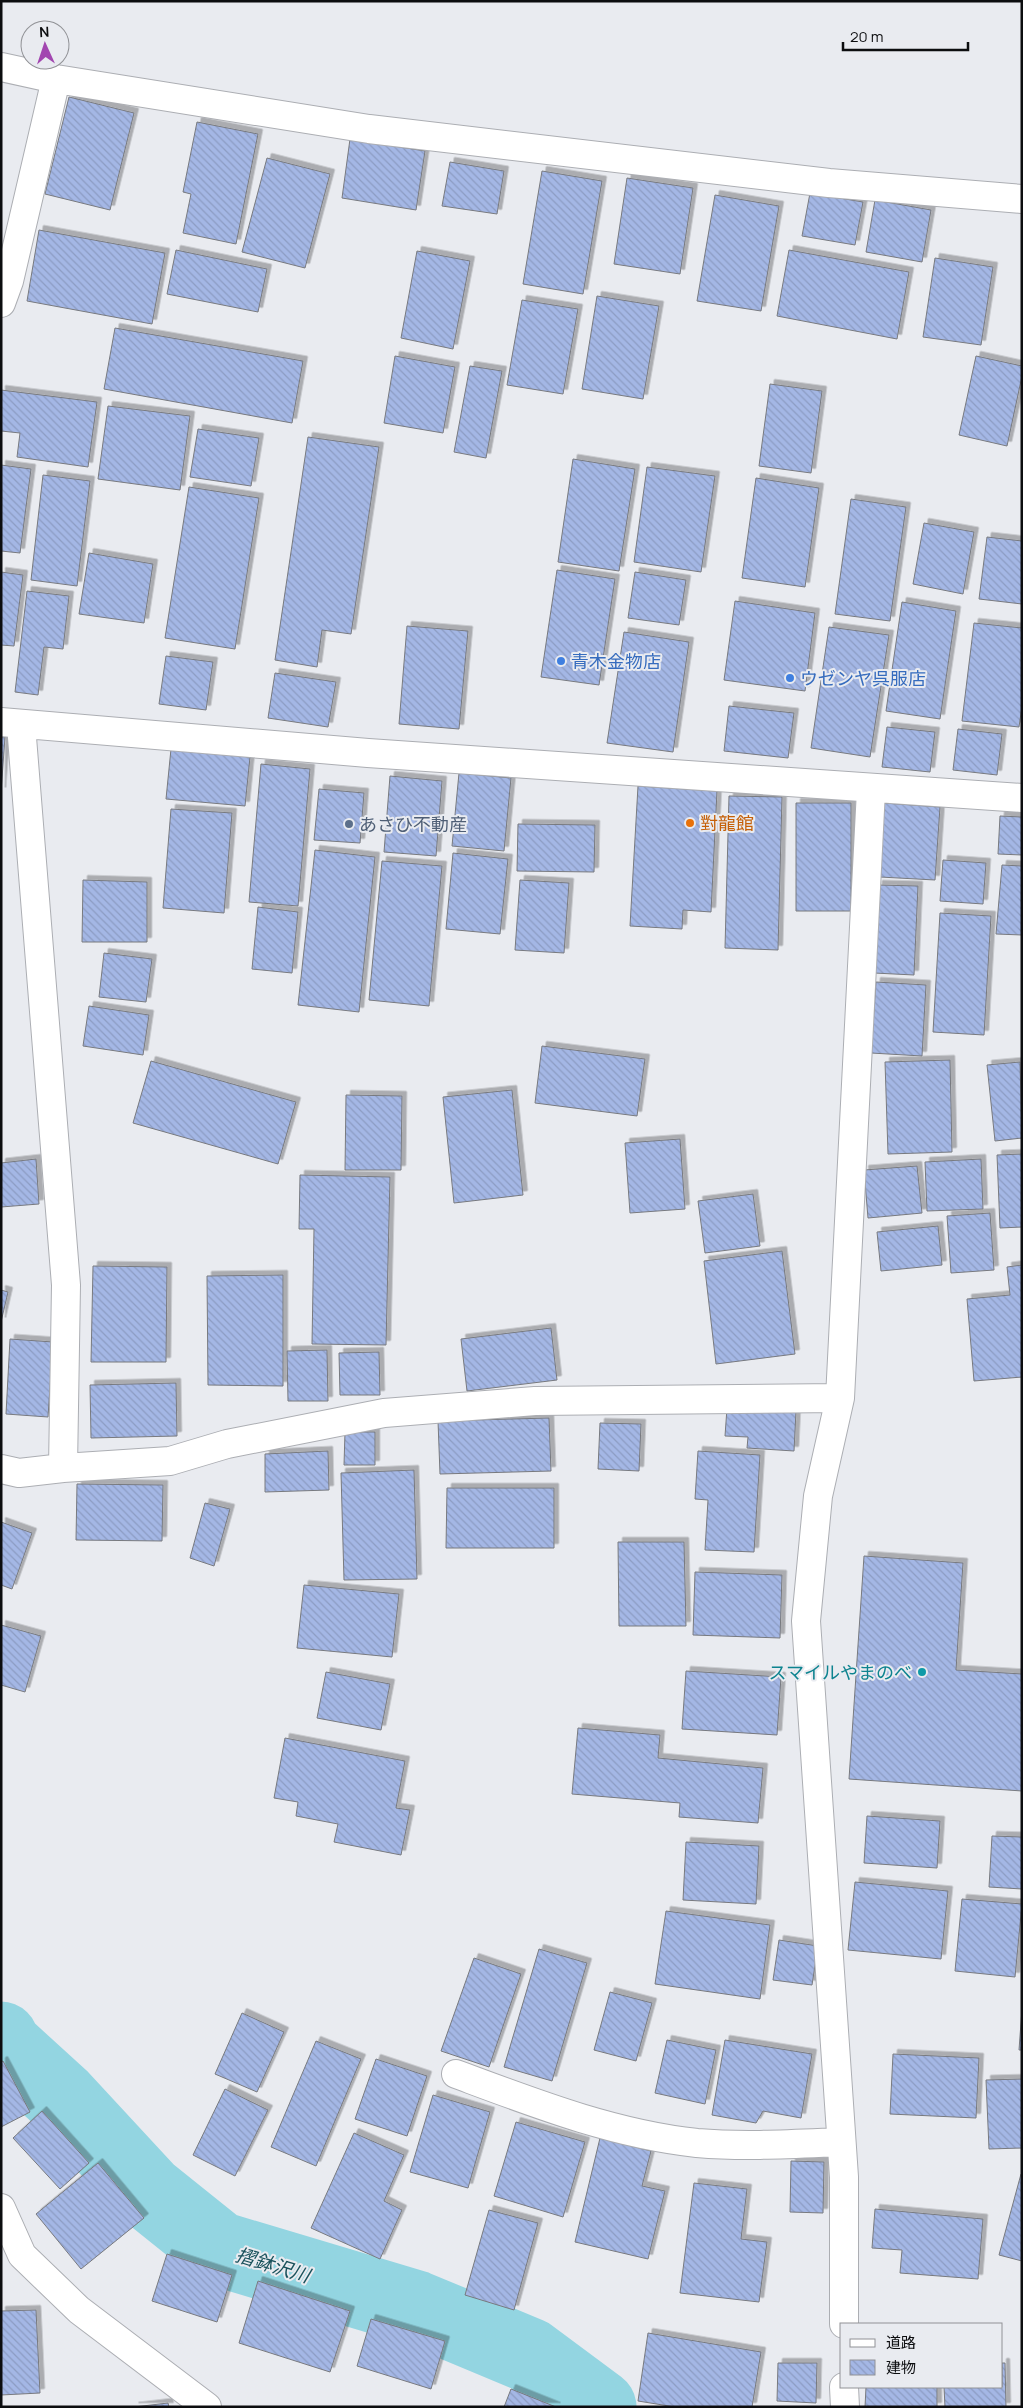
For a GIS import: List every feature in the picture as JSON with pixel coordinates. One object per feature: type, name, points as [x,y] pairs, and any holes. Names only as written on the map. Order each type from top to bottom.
[{"type":"street","points":[[1,67],[56,80],[379,130],[829,183],[1022,199]]},
{"type":"street","points":[[1,303],[9,281],[56,80]]},
{"type":"street","points":[[63,1468],[66,1285],[11,723],[358,752],[871,790],[1022,798]]},
{"type":"street","points":[[844,2323],[844,2177],[806,1621],[818,1496],[840,1398],[871,790]]},
{"type":"street","points":[[1,1469],[19,1473],[170,1460],[227,1444],[384,1413],[535,1401],[840,1398]]},
{"type":"street","points":[[456,2074],[567,2115],[696,2143],[759,2145],[841,2142]]},
{"type":"street","points":[[1,2208],[22,2255],[79,2310],[207,2407]]},
{"type":"street","points":[[844,2388],[844,2407]]},
{"type":"building","points":[[69,97],[134,113],[110,210],[45,194]]},
{"type":"building","points":[[197,122],[258,134],[236,244],[183,233],[191,194],[183,192]]},
{"type":"building","points":[[350,139],[425,151],[416,210],[342,198]]},
{"type":"building","points":[[267,158],[330,174],[305,268],[242,252]]},
{"type":"building","points":[[450,162],[504,171],[497,214],[442,206]]},
{"type":"building","points":[[542,171],[602,181],[583,294],[523,284]]},
{"type":"building","points":[[627,178],[693,188],[680,274],[614,264]]},
{"type":"building","points":[[810,193],[863,202],[855,245],[802,236]]},
{"type":"building","points":[[715,195],[779,206],[761,311],[697,301]]},
{"type":"building","points":[[875,200],[931,210],[922,262],[866,252]]},
{"type":"building","points":[[39,230],[165,253],[152,324],[27,301]]},
{"type":"building","points":[[176,250],[267,269],[258,312],[167,294]]},
{"type":"building","points":[[789,250],[909,272],[897,339],[777,316]]},
{"type":"building","points":[[417,251],[470,261],[453,349],[401,338]]},
{"type":"building","points":[[935,258],[993,267],[981,345],[923,337]]},
{"type":"building","points":[[597,296],[659,306],[643,399],[582,389]]},
{"type":"building","points":[[522,300],[578,309],[563,394],[507,385]]},
{"type":"building","points":[[115,328],[303,361],[292,423],[104,389]]},
{"type":"building","points":[[395,356],[455,367],[443,433],[384,423]]},
{"type":"building","points":[[976,356],[1022,366],[1022,376],[1007,446],[959,435]]},
{"type":"building","points":[[470,366],[502,371],[486,458],[454,452]]},
{"type":"building","points":[[770,384],[822,391],[811,473],[759,466]]},
{"type":"building","points":[[1,390],[97,402],[88,467],[17,457],[20,433],[1,431]]},
{"type":"building","points":[[108,406],[190,416],[180,490],[98,479]]},
{"type":"building","points":[[198,429],[259,438],[251,486],[190,477]]},
{"type":"building","points":[[308,437],[379,447],[351,634],[322,630],[317,667],[275,660]]},
{"type":"building","points":[[573,459],[635,469],[619,571],[558,562]]},
{"type":"building","points":[[1,465],[31,469],[20,553],[1,551]]},
{"type":"building","points":[[647,467],[715,476],[701,572],[634,562]]},
{"type":"building","points":[[43,475],[90,481],[77,586],[31,580]]},
{"type":"building","points":[[756,478],[819,488],[805,587],[742,578]]},
{"type":"building","points":[[189,487],[259,498],[235,649],[165,638]]},
{"type":"building","points":[[851,499],[906,507],[890,621],[835,614]]},
{"type":"building","points":[[924,523],[974,532],[963,594],[913,584]]},
{"type":"building","points":[[987,537],[1022,541],[1022,604],[979,599]]},
{"type":"building","points":[[89,553],[153,564],[144,623],[79,614]]},
{"type":"building","points":[[557,570],[615,579],[599,685],[541,677]]},
{"type":"building","points":[[1,572],[23,575],[14,646],[1,645]]},
{"type":"building","points":[[635,572],[686,580],[679,625],[628,618]]},
{"type":"building","points":[[27,591],[69,596],[63,649],[44,647],[38,695],[15,692]]},
{"type":"building","points":[[735,601],[815,613],[805,691],[724,680]]},
{"type":"building","points":[[902,602],[956,611],[940,719],[886,711]]},
{"type":"building","points":[[974,623],[1022,628],[1022,706],[1019,727],[962,721]]},
{"type":"building","points":[[407,626],[468,631],[459,729],[399,724]]},
{"type":"building","points":[[829,627],[889,635],[870,757],[811,748]]},
{"type":"building","points":[[624,632],[689,642],[673,752],[607,743]]},
{"type":"building","points":[[166,656],[213,662],[206,710],[159,704]]},
{"type":"building","points":[[275,673],[336,682],[328,727],[268,718]]},
{"type":"building","points":[[729,706],[794,713],[788,758],[724,751]]},
{"type":"building","points":[[887,727],[935,732],[930,772],[882,767]]},
{"type":"building","points":[[958,729],[1002,734],[997,775],[953,770]]},
{"type":"building","points":[[1,737],[5,737],[1,792]]},
{"type":"building","points":[[171,749],[250,757],[245,806],[166,799]]},
{"type":"building","points":[[261,764],[310,769],[298,906],[249,902]]},
{"type":"building","points":[[459,773],[511,778],[504,851],[452,846]]},
{"type":"building","points":[[390,776],[442,781],[436,856],[384,852]]},
{"type":"building","points":[[638,786],[717,791],[711,912],[683,910],[682,929],[630,926]]},
{"type":"building","points":[[319,789],[364,793],[360,843],[314,840]]},
{"type":"building","points":[[729,796],[782,797],[778,950],[725,948]]},
{"type":"building","points":[[796,803],[851,803],[851,911],[796,911]]},
{"type":"building","points":[[884,803],[940,807],[935,880],[880,877]]},
{"type":"building","points":[[171,809],[232,813],[224,913],[163,908]]},
{"type":"building","points":[[1000,816],[1022,817],[1022,855],[998,854]]},
{"type":"building","points":[[518,824],[595,825],[594,872],[517,871]]},
{"type":"building","points":[[315,850],[375,857],[359,1012],[298,1005]]},
{"type":"building","points":[[453,853],[508,859],[500,934],[446,929]]},
{"type":"building","points":[[943,860],[986,863],[983,904],[940,901]]},
{"type":"building","points":[[382,861],[442,866],[429,1006],[369,1000]]},
{"type":"building","points":[[1002,865],[1022,866],[1022,935],[996,934]]},
{"type":"building","points":[[83,880],[147,882],[147,942],[82,942]]},
{"type":"building","points":[[520,880],[569,883],[564,953],[515,950]]},
{"type":"building","points":[[878,885],[918,886],[914,975],[874,973]]},
{"type":"building","points":[[258,907],[298,912],[292,973],[252,969]]},
{"type":"building","points":[[940,913],[991,916],[984,1035],[933,1032]]},
{"type":"building","points":[[104,953],[152,959],[146,1002],[99,997]]},
{"type":"building","points":[[876,982],[926,985],[922,1056],[871,1053]]},
{"type":"building","points":[[89,1006],[149,1015],[143,1055],[83,1046]]},
{"type":"building","points":[[542,1046],[645,1059],[637,1116],[535,1103]]},
{"type":"building","points":[[950,1060],[952,1152],[888,1154],[885,1062]]},
{"type":"building","points":[[151,1061],[296,1102],[278,1164],[133,1123]]},
{"type":"building","points":[[1020,1062],[1022,1138],[995,1141],[987,1065]]},
{"type":"building","points":[[512,1090],[523,1195],[454,1203],[443,1097]]},
{"type":"building","points":[[346,1095],[402,1096],[401,1170],[345,1170]]},
{"type":"building","points":[[680,1139],[685,1209],[630,1213],[625,1143]]},
{"type":"building","points":[[1022,1154],[1022,1227],[1000,1228],[997,1155]]},
{"type":"building","points":[[36,1159],[39,1204],[1,1207],[1,1163]]},
{"type":"building","points":[[981,1159],[983,1209],[927,1211],[925,1162]]},
{"type":"building","points":[[917,1166],[922,1213],[868,1218],[864,1170]]},
{"type":"building","points":[[300,1175],[390,1177],[386,1345],[312,1344],[314,1229],[299,1229]]},
{"type":"building","points":[[753,1194],[760,1246],[705,1253],[698,1201]]},
{"type":"building","points":[[990,1213],[994,1270],[951,1273],[947,1216]]},
{"type":"building","points":[[938,1226],[942,1265],[881,1271],[877,1232]]},
{"type":"building","points":[[782,1251],[795,1354],[716,1364],[704,1261]]},
{"type":"building","points":[[1022,1265],[1022,1377],[974,1381],[967,1299],[1010,1295],[1007,1267]]},
{"type":"building","points":[[93,1266],[167,1267],[166,1362],[91,1362]]},
{"type":"building","points":[[283,1275],[283,1386],[208,1385],[207,1276]]},
{"type":"building","points":[[1,1290],[8,1292],[1,1322]]},
{"type":"building","points":[[551,1328],[557,1380],[467,1391],[461,1339]]},
{"type":"building","points":[[10,1339],[53,1342],[48,1417],[6,1414]]},
{"type":"building","points":[[327,1350],[328,1401],[288,1401],[287,1351]]},
{"type":"building","points":[[379,1352],[380,1395],[340,1395],[339,1353]]},
{"type":"building","points":[[176,1383],[177,1436],[91,1438],[90,1385]]},
{"type":"building","points":[[727,1408],[796,1411],[794,1451],[747,1448],[748,1437],[725,1436]]},
{"type":"building","points":[[549,1418],[551,1471],[440,1474],[438,1421]]},
{"type":"building","points":[[600,1423],[641,1424],[639,1471],[598,1469]]},
{"type":"building","points":[[345,1432],[375,1432],[375,1465],[344,1465]]},
{"type":"building","points":[[328,1451],[329,1490],[265,1492],[265,1454]]},
{"type":"building","points":[[698,1451],[760,1455],[754,1552],[705,1550],[708,1500],[695,1499]]},
{"type":"building","points":[[414,1470],[417,1579],[344,1580],[341,1473]]},
{"type":"building","points":[[77,1484],[163,1485],[162,1541],[76,1540]]},
{"type":"building","points":[[447,1488],[554,1488],[554,1548],[446,1548]]},
{"type":"building","points":[[205,1503],[230,1509],[214,1566],[190,1558]]},
{"type":"building","points":[[1,1522],[32,1533],[12,1589],[1,1585]]},
{"type":"building","points":[[618,1542],[684,1542],[686,1626],[619,1626]]},
{"type":"building","name":"スマイルやまのべ","points":[[864,1556],[963,1563],[956,1670],[1022,1674],[1022,1791],[849,1779]]},
{"type":"building","points":[[695,1572],[782,1575],[780,1638],[693,1635]]},
{"type":"building","points":[[304,1585],[399,1594],[392,1657],[297,1648]]},
{"type":"building","points":[[1,1625],[41,1636],[25,1692],[1,1685]]},
{"type":"building","points":[[686,1671],[781,1677],[777,1735],[682,1729]]},
{"type":"building","points":[[326,1672],[390,1684],[381,1730],[317,1718]]},
{"type":"building","points":[[578,1728],[660,1735],[658,1758],[763,1768],[758,1823],[679,1817],[680,1803],[572,1794]]},
{"type":"building","points":[[285,1738],[405,1761],[396,1808],[410,1810],[401,1855],[334,1842],[338,1824],[296,1816],[298,1802],[274,1798]]},
{"type":"building","points":[[867,1816],[940,1821],[937,1868],[864,1863]]},
{"type":"building","points":[[992,1836],[1022,1837],[1022,1889],[989,1887]]},
{"type":"building","points":[[686,1842],[759,1846],[756,1904],[683,1900]]},
{"type":"building","points":[[855,1882],[948,1891],[941,1959],[848,1950]]},
{"type":"building","points":[[962,1899],[1022,1904],[1015,1977],[955,1971]]},
{"type":"building","points":[[666,1911],[770,1925],[760,1999],[655,1984]]},
{"type":"building","points":[[779,1940],[818,1946],[812,1985],[773,1980]]},
{"type":"building","points":[[539,1949],[587,1963],[552,2081],[504,2067]]},
{"type":"building","points":[[474,1958],[521,1974],[489,2067],[441,2051]]},
{"type":"building","points":[[610,1992],[652,2003],[636,2061],[594,2050]]},
{"type":"building","points":[[1022,2009],[1022,2050],[1019,2050]]},
{"type":"building","points":[[242,2013],[284,2032],[257,2092],[215,2074]]},
{"type":"building","points":[[667,2040],[716,2050],[705,2104],[655,2093]]},
{"type":"building","points":[[725,2040],[812,2054],[801,2118],[763,2111],[756,2123],[712,2115]]},
{"type":"building","points":[[316,2041],[361,2059],[316,2166],[271,2147]]},
{"type":"building","points":[[893,2054],[979,2058],[976,2118],[890,2114]]},
{"type":"building","points":[[376,2059],[427,2076],[407,2136],[355,2119]]},
{"type":"building","points":[[3,2061],[30,2112],[1,2127],[1,2062]]},
{"type":"building","points":[[1022,2079],[1022,2148],[989,2149],[986,2080]]},
{"type":"building","points":[[225,2089],[268,2110],[235,2176],[193,2155]]},
{"type":"building","points":[[433,2095],[490,2112],[468,2188],[410,2172]]},
{"type":"building","points":[[42,2111],[89,2163],[60,2189],[13,2138]]},
{"type":"building","points":[[516,2122],[585,2142],[563,2217],[494,2196]]},
{"type":"building","points":[[354,2133],[404,2155],[384,2201],[402,2210],[380,2259],[311,2228]]},
{"type":"building","points":[[600,2138],[651,2151],[642,2186],[665,2191],[648,2259],[575,2242]]},
{"type":"building","points":[[791,2161],[824,2162],[823,2213],[790,2212]]},
{"type":"building","points":[[98,2163],[144,2218],[81,2269],[36,2214]]},
{"type":"building","points":[[1022,2174],[1022,2261],[999,2255]]},
{"type":"building","points":[[694,2183],[747,2189],[741,2239],[767,2242],[759,2302],[680,2293]]},
{"type":"building","points":[[875,2209],[983,2219],[978,2279],[900,2273],[902,2250],[872,2248]]},
{"type":"building","points":[[489,2210],[538,2223],[514,2310],[465,2295]]},
{"type":"building","points":[[167,2254],[232,2275],[217,2322],[152,2301]]},
{"type":"building","points":[[258,2281],[350,2311],[330,2372],[239,2343]]},
{"type":"building","points":[[36,2310],[40,2393],[1,2395],[1,2311]]},
{"type":"building","points":[[371,2319],[445,2341],[431,2389],[357,2366]]},
{"type":"building","points":[[648,2333],[761,2352],[752,2407],[675,2407],[638,2401]]},
{"type":"building","points":[[778,2363],[817,2363],[816,2403],[777,2401]]},
{"type":"building","points":[[1003,2363],[1005,2363],[1006,2407],[945,2407],[944,2388],[1003,2388]]},
{"type":"building","points":[[866,2388],[937,2388],[937,2407],[865,2407]]},
{"type":"building","points":[[511,2389],[556,2407],[504,2407]]},
{"type":"building","points":[[168,2403],[169,2407],[134,2407]]},
{"type":"waterway","name":"摺鉢沢川","points":[[1,2039],[4,2046],[61,2098],[148,2192],[219,2249],[416,2308],[529,2355],[599,2407]]},
{"type":"place","name":"青木金物店","points":[[561,661]]},
{"type":"place","name":"ウゼンヤ呉服店","points":[[790,678]]},
{"type":"place","name":"對龍館","points":[[690,823]]},
{"type":"place","name":"あさひ不動産","points":[[349,824]]},
{"type":"place","name":"スマイルやまのべ","points":[[922,1672]]}]
